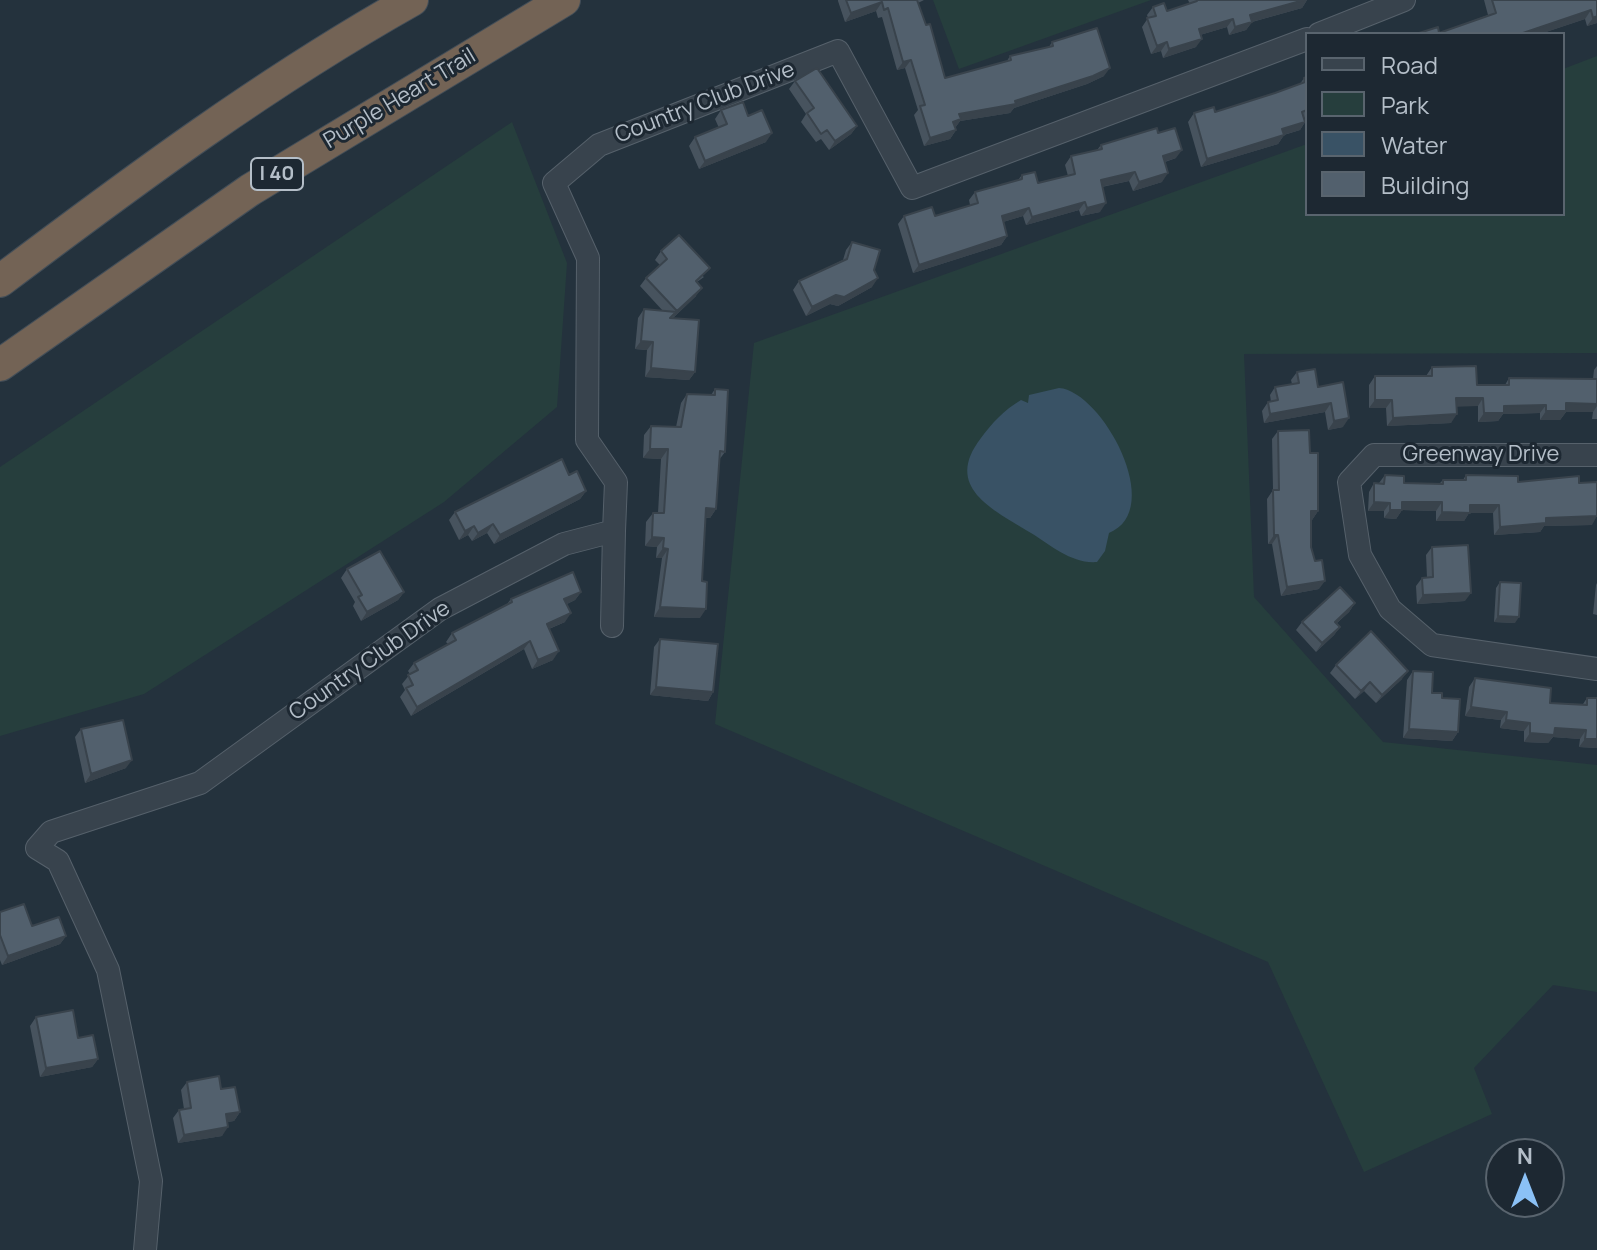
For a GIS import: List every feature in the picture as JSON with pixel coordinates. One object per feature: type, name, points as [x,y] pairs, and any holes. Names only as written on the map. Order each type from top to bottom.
[{"type":"highway","points":[[0,281],[157,164],[333,44],[412,0]]},
{"type":"highway","name":"Purple Heart Trail","points":[[0,365],[250,190],[564,0]]},
{"type":"street","points":[[1324,32],[1404,0]]},
{"type":"street","name":"Country Club Drive","points":[[145,1250],[151,1181],[108,970],[58,861],[37,848],[51,832],[200,783],[440,609],[564,544],[614,531],[616,482],[587,440],[588,258],[554,183],[599,145],[838,51],[912,188],[1305,40]]},
{"type":"street","name":"Greenway Drive","points":[[1597,455],[1374,455],[1349,482],[1360,555],[1390,609],[1432,645],[1597,669]]},
{"type":"street","points":[[612,626],[614,531]]},
{"type":"green space","points":[[933,0],[1151,0],[959,69]]},
{"type":"green space","points":[[1597,56],[1597,353],[1244,354],[1254,597],[1383,742],[1597,765],[1597,992],[1553,985],[1474,1068],[1492,1114],[1364,1172],[1268,962],[715,724],[754,343],[1305,145],[1305,216],[1565,216],[1565,68]]},
{"type":"green space","points":[[512,122],[567,263],[557,407],[444,502],[144,694],[0,736],[0,467]]},
{"type":"water","points":[[1059,388],[1076,394],[1109,429],[1122,453],[1130,478],[1132,501],[1125,520],[1109,533],[1105,551],[1097,562],[1071,557],[1001,515],[977,495],[967,470],[981,438],[1009,408],[1021,400],[1028,403],[1029,395]]},
{"type":"building","points":[[846,0],[917,0],[926,25],[930,24],[945,78],[1011,60],[1010,56],[1053,46],[1052,42],[1097,28],[1110,68],[1015,101],[1016,104],[959,114],[961,119],[953,122],[956,130],[930,138],[920,106],[925,105],[911,60],[903,62],[888,8],[884,10],[882,2],[851,13]]},
{"type":"building","points":[[1197,0],[1304,0],[1250,15],[1252,22],[1235,27],[1233,19],[1199,29],[1202,39],[1169,49],[1167,42],[1157,46],[1147,18],[1156,16],[1153,7],[1164,3],[1167,11]]},
{"type":"building","points":[[1492,0],[1597,0],[1597,16],[1593,18],[1591,10],[1526,32],[1442,32],[1496,13]]},
{"type":"building","points":[[1438,27],[1439,32],[1422,32]]},
{"type":"building","points":[[817,68],[857,126],[835,141],[827,130],[821,134],[807,113],[814,108],[795,81]]},
{"type":"building","points":[[1305,82],[1305,111],[1302,112],[1305,122],[1282,129],[1284,135],[1207,159],[1194,113],[1214,107],[1215,112]]},
{"type":"building","points":[[743,102],[748,116],[762,110],[772,133],[705,161],[695,137],[727,124],[721,110]]},
{"type":"building","points":[[1157,128],[1158,133],[1175,128],[1182,150],[1163,156],[1168,173],[1139,182],[1135,172],[1101,180],[1106,203],[1087,208],[1085,202],[1032,217],[1029,208],[1002,216],[1007,236],[919,265],[904,216],[932,207],[935,216],[978,203],[975,192],[1022,179],[1022,175],[1035,172],[1038,183],[1075,174],[1071,156],[1102,149],[1101,145]]},
{"type":"building","points":[[679,235],[710,268],[696,281],[702,288],[677,311],[646,278],[667,259],[661,251]]},
{"type":"building","points":[[852,242],[880,250],[874,270],[878,278],[844,297],[836,295],[812,307],[799,281],[847,259]]},
{"type":"building","points":[[644,309],[676,312],[670,318],[699,320],[695,372],[651,368],[653,342],[641,341]]},
{"type":"building","points":[[1476,366],[1477,385],[1509,385],[1509,378],[1597,379],[1597,404],[1566,403],[1566,411],[1546,411],[1546,405],[1504,406],[1504,413],[1484,413],[1483,398],[1456,398],[1457,414],[1393,418],[1392,400],[1375,400],[1375,376],[1432,376],[1432,367]]},
{"type":"building","points":[[1315,369],[1318,387],[1343,382],[1349,418],[1334,421],[1331,403],[1270,414],[1268,402],[1278,400],[1275,387],[1299,383],[1297,372]]},
{"type":"building","points":[[715,389],[728,390],[725,452],[720,451],[716,509],[706,508],[702,581],[707,582],[706,609],[660,607],[668,549],[663,548],[664,538],[652,537],[653,513],[664,513],[668,449],[650,449],[651,426],[681,427],[687,394],[715,395]]},
{"type":"building","points":[[1309,430],[1310,453],[1318,453],[1318,511],[1311,511],[1311,547],[1315,561],[1322,560],[1325,581],[1287,587],[1278,535],[1274,535],[1273,490],[1279,490],[1278,431]]},
{"type":"building","points":[[562,459],[569,475],[577,471],[586,491],[500,535],[493,524],[478,533],[474,526],[465,531],[455,512]]},
{"type":"building","points":[[1385,475],[1404,476],[1404,483],[1443,484],[1443,480],[1466,480],[1466,475],[1518,476],[1518,482],[1579,476],[1579,483],[1597,482],[1597,516],[1546,518],[1546,523],[1500,527],[1499,505],[1470,505],[1470,513],[1442,512],[1442,502],[1402,502],[1402,510],[1390,510],[1390,503],[1374,502],[1374,483],[1384,484]]},
{"type":"building","points":[[1468,545],[1471,593],[1423,595],[1422,578],[1433,577],[1432,547]]},
{"type":"building","points":[[380,551],[404,592],[367,612],[358,597],[362,595],[347,569]]},
{"type":"building","points":[[573,572],[581,592],[564,599],[571,613],[547,624],[559,651],[538,660],[530,641],[417,707],[406,688],[413,685],[408,675],[418,670],[414,663],[456,640],[452,633],[512,602],[511,599]]},
{"type":"building","points":[[1500,582],[1521,583],[1519,617],[1498,616]]},
{"type":"building","points":[[1340,587],[1355,603],[1335,622],[1340,627],[1322,643],[1302,622]]},
{"type":"building","points":[[1371,631],[1408,671],[1382,695],[1370,682],[1361,691],[1336,665]]},
{"type":"building","points":[[660,639],[718,644],[713,692],[656,687]]},
{"type":"building","points":[[1413,671],[1433,672],[1432,693],[1442,693],[1442,698],[1460,699],[1458,732],[1409,729]]},
{"type":"building","points":[[1475,678],[1551,688],[1550,703],[1587,705],[1587,698],[1597,698],[1597,739],[1585,739],[1586,730],[1555,728],[1554,735],[1530,733],[1530,723],[1506,720],[1507,712],[1471,707]]},
{"type":"building","points":[[123,720],[132,760],[91,774],[81,729]]},
{"type":"building","points":[[24,904],[32,926],[59,917],[66,936],[8,956],[0,935],[0,912]]},
{"type":"building","points":[[73,1010],[78,1038],[93,1035],[98,1059],[46,1068],[36,1017]]},
{"type":"building","points":[[219,1076],[221,1089],[235,1087],[240,1112],[226,1114],[228,1127],[184,1135],[179,1110],[191,1108],[187,1082]]}]
